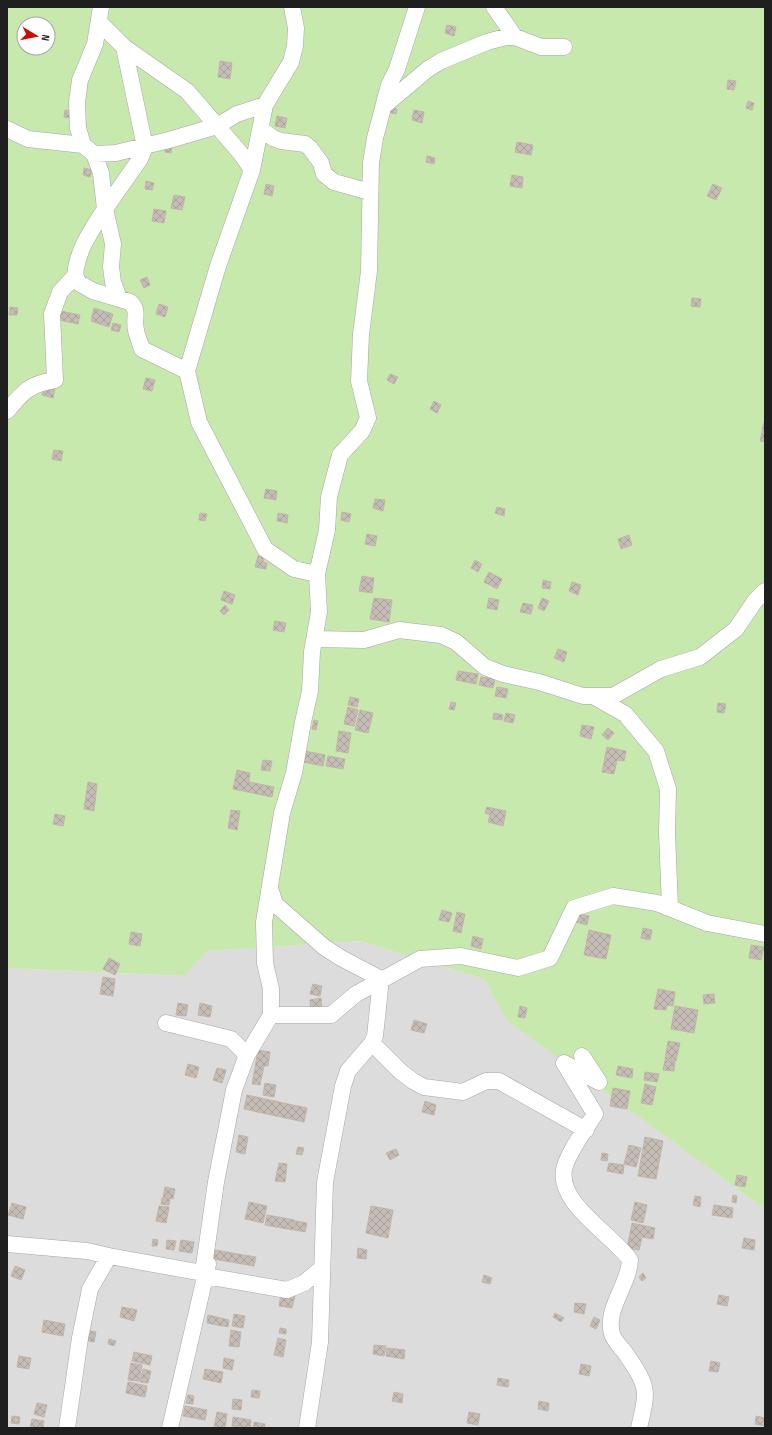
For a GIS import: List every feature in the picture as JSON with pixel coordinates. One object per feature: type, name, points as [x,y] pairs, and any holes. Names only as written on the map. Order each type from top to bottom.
[{"type":"street","points":[[292,7],[296,28],[295,46],[291,62],[265,105],[262,130],[252,170],[218,266],[187,371],[199,422],[265,549],[294,569],[317,574]]},
{"type":"street","points":[[7,1258],[12,1245],[57,1248],[203,1273],[216,1182],[234,1090],[247,1055],[272,1015],[271,989],[265,963],[264,922],[271,891],[282,812],[294,773],[310,691],[314,639],[319,612],[317,574],[327,530],[329,497],[340,455],[362,431],[368,418],[359,381],[361,334],[369,271],[372,156],[389,85],[397,69],[417,7]]},
{"type":"street","points":[[494,7],[515,38]]},
{"type":"street","points":[[100,15],[124,47],[187,91],[242,155],[252,170]]},
{"type":"street","points":[[100,15],[95,44],[80,80],[77,102],[78,128],[100,173],[105,210],[113,244],[111,267],[113,282],[119,298]]},
{"type":"street","points":[[384,106],[423,72],[441,61],[487,42],[506,37],[515,38],[541,47],[564,47]]},
{"type":"street","points":[[7,412],[20,396],[37,383],[55,380],[52,314],[60,292],[75,276],[76,266],[84,242],[140,159],[145,147],[124,47]]},
{"type":"street","points":[[7,129],[28,139],[116,152],[145,147],[217,126],[237,114],[265,105]]},
{"type":"street","points":[[262,130],[280,141],[305,144],[310,148],[321,163],[324,174],[334,182],[370,192]]},
{"type":"street","points":[[75,276],[84,286],[130,302],[137,311],[135,328],[142,349],[187,371]]},
{"type":"street","points":[[314,639],[364,640],[399,630],[441,635],[456,642],[485,667],[502,674],[539,682],[582,696],[613,696],[661,670],[700,657],[736,629],[755,602],[765,591]]},
{"type":"street","points":[[594,696],[625,714],[656,751],[668,789],[667,833],[670,908]]},
{"type":"street","points":[[271,891],[275,904],[324,947],[341,958],[381,979]]},
{"type":"street","points":[[272,1015],[331,1015],[356,994],[420,958],[461,956],[518,968],[550,958],[574,908],[613,896],[657,903],[707,923],[765,934]]},
{"type":"street","points":[[307,1428],[320,1342],[325,1182],[343,1086],[348,1071],[372,1043],[375,1036],[381,979]]},
{"type":"street","points":[[166,1023],[231,1039],[247,1055]]},
{"type":"street","points":[[372,1043],[401,1072],[424,1087],[463,1092],[486,1081],[499,1081],[586,1130]]},
{"type":"street","points":[[582,1056],[599,1082],[564,1063],[595,1114],[564,1169],[564,1184],[572,1200],[630,1260],[630,1270],[611,1318],[612,1334],[644,1382],[646,1398],[639,1428]]},
{"type":"street","points":[[170,1428],[196,1310],[206,1276],[234,1090]]},
{"type":"street","points":[[67,1428],[80,1338],[90,1289],[109,1256]]},
{"type":"street","points":[[206,1276],[287,1290],[304,1283],[322,1268]]},
{"type":"shaded area","points":[[360,941],[484,979],[509,1021],[765,1209],[765,1428],[7,1428],[7,968],[183,976],[207,951]]},
{"type":"green space","points":[[7,7],[765,7],[765,1209],[508,1021],[484,979],[360,941],[207,951],[184,976],[7,968]]},
{"type":"building","points":[[447,25],[456,27],[454,36],[445,33]]},
{"type":"building","points":[[220,61],[232,63],[230,79],[218,77]]},
{"type":"building","points":[[728,80],[736,81],[734,90],[727,89]]},
{"type":"building","points":[[748,101],[754,103],[752,110],[746,108]]},
{"type":"building","points":[[389,107],[397,109],[396,114],[388,112]]},
{"type":"building","points":[[65,110],[72,111],[70,118],[64,117]]},
{"type":"building","points":[[414,110],[424,112],[422,123],[412,120]]},
{"type":"building","points":[[277,116],[287,118],[285,128],[275,126]]},
{"type":"building","points":[[517,142],[533,145],[531,155],[515,152]]},
{"type":"building","points":[[166,143],[172,144],[171,153],[165,152]]},
{"type":"building","points":[[427,156],[435,158],[434,164],[426,162]]},
{"type":"building","points":[[84,168],[92,170],[90,177],[83,175]]},
{"type":"building","points":[[512,175],[523,177],[522,188],[510,186]]},
{"type":"building","points":[[146,181],[154,183],[152,190],[145,189]]},
{"type":"building","points":[[266,184],[274,186],[272,196],[264,194]]},
{"type":"building","points":[[713,184],[722,188],[716,200],[707,196]]},
{"type":"building","points":[[174,195],[185,197],[182,210],[171,208]]},
{"type":"building","points":[[154,209],[166,211],[164,223],[152,221]]},
{"type":"building","points":[[147,277],[150,285],[144,288],[140,280]]},
{"type":"building","points":[[692,298],[701,299],[700,307],[691,306]]},
{"type":"building","points":[[159,304],[168,307],[165,317],[156,314]]},
{"type":"building","points":[[10,307],[18,308],[17,315],[9,315]]},
{"type":"building","points":[[94,308],[113,314],[109,327],[91,321]]},
{"type":"building","points":[[61,311],[80,315],[78,324],[59,320]]},
{"type":"building","points":[[113,323],[121,325],[119,332],[111,330]]},
{"type":"building","points":[[390,374],[398,377],[394,384],[387,380]]},
{"type":"building","points":[[146,378],[155,380],[152,391],[143,389]]},
{"type":"building","points":[[45,386],[55,388],[53,398],[42,395]]},
{"type":"building","points":[[434,401],[441,405],[437,413],[430,409]]},
{"type":"building","points":[[765,422],[765,442],[760,441]]},
{"type":"building","points":[[54,450],[63,451],[61,461],[52,459]]},
{"type":"building","points":[[266,489],[277,491],[276,500],[264,498]]},
{"type":"building","points":[[375,499],[385,500],[383,511],[373,508]]},
{"type":"building","points":[[497,507],[505,509],[504,516],[495,513]]},
{"type":"building","points":[[342,512],[351,514],[349,522],[341,520]]},
{"type":"building","points":[[200,513],[207,514],[205,521],[199,520]]},
{"type":"building","points":[[278,513],[288,515],[287,523],[277,521]]},
{"type":"building","points":[[367,534],[377,536],[375,546],[365,544]]},
{"type":"building","points":[[629,535],[632,545],[621,549],[618,539]]},
{"type":"building","points":[[258,556],[264,557],[263,562],[267,563],[266,569],[255,567]]},
{"type":"building","points":[[475,560],[482,564],[478,572],[471,568]]},
{"type":"building","points":[[489,572],[502,579],[497,589],[484,582]]},
{"type":"building","points":[[362,576],[374,578],[372,593],[359,591]]},
{"type":"building","points":[[543,580],[551,582],[550,589],[542,588]]},
{"type":"building","points":[[572,582],[581,585],[578,595],[569,591]]},
{"type":"building","points":[[224,591],[235,595],[232,604],[221,600]]},
{"type":"building","points":[[374,598],[392,600],[389,622],[370,619]]},
{"type":"building","points":[[489,598],[499,600],[497,610],[487,608]]},
{"type":"building","points":[[542,598],[549,601],[544,611],[538,608]]},
{"type":"building","points":[[523,603],[533,605],[531,614],[520,612]]},
{"type":"building","points":[[225,605],[229,610],[224,615],[220,611]]},
{"type":"building","points":[[275,621],[286,623],[284,632],[273,630]]},
{"type":"building","points":[[558,649],[567,652],[564,662],[554,658]]},
{"type":"building","points":[[458,671],[478,674],[476,684],[456,680]]},
{"type":"building","points":[[481,677],[495,679],[493,688],[479,685]]},
{"type":"building","points":[[497,687],[508,689],[506,698],[495,696]]},
{"type":"building","points":[[350,697],[359,699],[357,707],[348,705]]},
{"type":"building","points":[[451,702],[456,703],[454,710],[449,709]]},
{"type":"building","points":[[718,703],[726,704],[724,713],[717,712]]},
{"type":"building","points":[[348,707],[358,710],[354,726],[344,724]]},
{"type":"building","points":[[360,710],[373,713],[368,733],[355,730]]},
{"type":"building","points":[[494,713],[503,715],[502,720],[493,719]]},
{"type":"building","points":[[506,713],[515,715],[513,723],[504,721]]},
{"type":"building","points":[[314,720],[318,721],[316,730],[312,729]]},
{"type":"building","points":[[582,725],[594,727],[591,739],[580,736]]},
{"type":"building","points":[[608,728],[614,733],[608,740],[602,735]]},
{"type":"building","points":[[339,731],[351,733],[348,753],[336,751]]},
{"type":"building","points":[[607,747],[626,751],[624,761],[617,760],[614,774],[602,772]]},
{"type":"building","points":[[305,751],[325,755],[323,766],[303,762]]},
{"type":"building","points":[[328,756],[345,759],[343,769],[326,766]]},
{"type":"building","points":[[263,760],[272,761],[270,771],[261,770]]},
{"type":"building","points":[[237,770],[250,773],[249,782],[274,787],[272,797],[233,789]]},
{"type":"building","points":[[88,782],[97,784],[94,811],[84,809]]},
{"type":"building","points":[[487,807],[506,811],[503,826],[488,822],[490,815],[485,813]]},
{"type":"building","points":[[231,810],[240,811],[237,830],[228,828]]},
{"type":"building","points":[[55,814],[65,816],[63,826],[53,824]]},
{"type":"building","points":[[442,910],[452,913],[449,922],[439,920]]},
{"type":"building","points":[[457,912],[465,914],[461,933],[453,931]]},
{"type":"building","points":[[578,914],[589,916],[587,925],[576,922]]},
{"type":"building","points":[[643,928],[652,930],[650,940],[641,938]]},
{"type":"building","points":[[589,930],[611,935],[606,959],[584,955]]},
{"type":"building","points":[[131,932],[142,934],[140,946],[129,944]]},
{"type":"building","points":[[473,936],[483,939],[481,949],[471,946]]},
{"type":"building","points":[[751,945],[764,947],[761,960],[749,958]]},
{"type":"building","points":[[109,958],[120,964],[115,975],[103,969]]},
{"type":"building","points":[[103,977],[115,979],[113,996],[100,994]]},
{"type":"building","points":[[313,984],[322,986],[320,996],[310,994]]},
{"type":"building","points":[[658,989],[675,992],[673,1006],[667,1005],[666,1010],[654,1009]]},
{"type":"building","points":[[714,994],[715,1003],[704,1004],[703,995]]},
{"type":"building","points":[[321,998],[322,1008],[311,1009],[310,1000]]},
{"type":"building","points":[[178,1003],[188,1005],[186,1016],[176,1015]]},
{"type":"building","points":[[200,1003],[212,1006],[210,1017],[198,1015]]},
{"type":"building","points":[[520,1006],[527,1008],[525,1018],[518,1017]]},
{"type":"building","points":[[675,1006],[698,1010],[694,1033],[671,1029]]},
{"type":"building","points":[[414,1020],[427,1024],[424,1033],[411,1030]]},
{"type":"building","points":[[668,1041],[680,1043],[676,1061],[665,1059]]},
{"type":"building","points":[[258,1050],[270,1052],[268,1066],[264,1066],[260,1085],[252,1084]]},
{"type":"building","points":[[665,1060],[675,1062],[674,1071],[663,1070]]},
{"type":"building","points":[[188,1064],[199,1067],[196,1078],[185,1075]]},
{"type":"building","points":[[618,1066],[633,1069],[632,1078],[616,1075]]},
{"type":"building","points":[[217,1068],[226,1070],[222,1083],[213,1080]]},
{"type":"building","points":[[645,1072],[659,1074],[657,1082],[644,1080]]},
{"type":"building","points":[[265,1083],[276,1085],[274,1097],[263,1095]]},
{"type":"building","points":[[645,1084],[656,1087],[652,1105],[641,1103]]},
{"type":"building","points":[[613,1088],[630,1091],[627,1109],[610,1106]]},
{"type":"building","points":[[247,1095],[307,1108],[304,1122],[244,1109]]},
{"type":"building","points":[[425,1101],[436,1105],[434,1115],[422,1112]]},
{"type":"building","points":[[239,1135],[248,1137],[245,1154],[236,1152]]},
{"type":"building","points":[[645,1137],[663,1141],[656,1179],[638,1176]]},
{"type":"building","points":[[629,1145],[641,1148],[636,1167],[624,1164]]},
{"type":"building","points":[[298,1147],[304,1148],[302,1155],[296,1154]]},
{"type":"building","points":[[396,1149],[399,1155],[390,1160],[386,1153]]},
{"type":"building","points":[[602,1153],[608,1154],[607,1161],[601,1160]]},
{"type":"building","points":[[279,1163],[287,1164],[285,1182],[275,1181]]},
{"type":"building","points":[[609,1163],[624,1165],[623,1174],[607,1171]]},
{"type":"building","points":[[737,1175],[747,1177],[745,1187],[735,1185]]},
{"type":"building","points":[[165,1187],[175,1189],[173,1199],[163,1197]]},
{"type":"building","points":[[733,1195],[737,1196],[736,1203],[732,1202]]},
{"type":"building","points":[[695,1196],[701,1197],[700,1207],[693,1205]]},
{"type":"building","points":[[162,1198],[170,1199],[169,1205],[161,1204]]},
{"type":"building","points":[[249,1202],[267,1206],[263,1223],[245,1219]]},
{"type":"building","points":[[635,1202],[647,1205],[643,1223],[631,1220]]},
{"type":"building","points":[[12,1203],[26,1207],[23,1219],[8,1215]]},
{"type":"building","points":[[714,1205],[733,1208],[732,1218],[712,1215]]},
{"type":"building","points":[[159,1206],[169,1207],[166,1223],[156,1221]]},
{"type":"building","points":[[371,1206],[393,1210],[388,1238],[366,1233]]},
{"type":"building","points":[[267,1215],[295,1220],[293,1230],[265,1225]]},
{"type":"building","points":[[296,1221],[307,1223],[305,1232],[294,1230]]},
{"type":"building","points":[[632,1223],[655,1228],[653,1239],[642,1237],[639,1250],[627,1248]]},
{"type":"building","points":[[744,1238],[755,1240],[754,1250],[742,1248]]},
{"type":"building","points":[[153,1239],[158,1240],[157,1246],[152,1246]]},
{"type":"building","points":[[167,1240],[176,1241],[174,1250],[166,1249]]},
{"type":"building","points":[[181,1240],[194,1242],[192,1253],[179,1251]]},
{"type":"building","points":[[358,1248],[367,1250],[366,1259],[357,1258]]},
{"type":"building","points":[[215,1250],[256,1257],[254,1266],[213,1259]]},
{"type":"building","points":[[15,1266],[25,1270],[21,1280],[11,1276]]},
{"type":"building","points":[[643,1273],[646,1278],[642,1281],[639,1277]]},
{"type":"building","points":[[484,1275],[492,1278],[490,1284],[482,1282]]},
{"type":"building","points":[[281,1294],[295,1296],[292,1308],[279,1306]]},
{"type":"building","points":[[719,1295],[729,1297],[727,1306],[717,1304]]},
{"type":"building","points":[[575,1303],[586,1304],[584,1314],[574,1312]]},
{"type":"building","points":[[122,1307],[137,1310],[134,1321],[120,1317]]},
{"type":"building","points":[[555,1313],[564,1318],[561,1322],[553,1317]]},
{"type":"building","points":[[234,1314],[245,1316],[243,1328],[232,1326]]},
{"type":"building","points":[[208,1315],[229,1320],[228,1327],[207,1323]]},
{"type":"building","points":[[594,1317],[600,1320],[596,1329],[590,1326]]},
{"type":"building","points":[[44,1320],[65,1324],[63,1336],[42,1332]]},
{"type":"building","points":[[280,1328],[286,1329],[286,1334],[279,1333]]},
{"type":"building","points":[[86,1330],[96,1332],[94,1342],[84,1340]]},
{"type":"building","points":[[231,1330],[241,1332],[239,1347],[229,1346]]},
{"type":"building","points":[[278,1338],[286,1340],[283,1357],[274,1355]]},
{"type":"building","points":[[109,1339],[116,1341],[114,1346],[108,1344]]},
{"type":"building","points":[[374,1345],[386,1346],[384,1356],[373,1354]]},
{"type":"building","points":[[387,1348],[405,1350],[404,1359],[386,1356]]},
{"type":"building","points":[[134,1352],[152,1356],[150,1365],[132,1361]]},
{"type":"building","points":[[19,1356],[31,1358],[29,1369],[17,1367]]},
{"type":"building","points":[[224,1358],[234,1360],[232,1370],[223,1368]]},
{"type":"building","points":[[711,1361],[720,1363],[718,1372],[709,1371]]},
{"type":"building","points":[[131,1363],[142,1365],[139,1381],[128,1380]]},
{"type":"building","points":[[581,1364],[591,1366],[589,1376],[579,1374]]},
{"type":"building","points":[[143,1369],[151,1371],[148,1383],[140,1382]]},
{"type":"building","points":[[205,1369],[223,1372],[221,1383],[203,1379]]},
{"type":"building","points":[[498,1378],[509,1380],[508,1387],[497,1385]]},
{"type":"building","points":[[128,1382],[147,1386],[145,1397],[126,1393]]},
{"type":"building","points":[[252,1390],[260,1391],[259,1398],[251,1397]]},
{"type":"building","points":[[394,1392],[403,1394],[402,1403],[392,1401]]},
{"type":"building","points":[[188,1395],[194,1396],[193,1404],[186,1403]]},
{"type":"building","points":[[233,1399],[242,1400],[241,1410],[232,1409]]},
{"type":"building","points":[[539,1401],[549,1403],[548,1411],[538,1409]]},
{"type":"building","points":[[37,1403],[47,1405],[44,1417],[34,1414]]},
{"type":"building","points":[[185,1406],[207,1410],[205,1420],[183,1416]]},
{"type":"building","points":[[217,1412],[227,1414],[225,1428],[214,1428]]},
{"type":"building","points":[[469,1412],[480,1414],[478,1425],[467,1423]]},
{"type":"building","points":[[12,1416],[20,1417],[19,1424],[11,1423]]},
{"type":"building","points":[[756,1416],[765,1418],[765,1426],[755,1424]]},
{"type":"building","points":[[233,1417],[251,1420],[250,1428],[232,1426]]},
{"type":"building","points":[[32,1419],[44,1421],[43,1428],[30,1428]]},
{"type":"building","points":[[254,1422],[265,1424],[265,1428],[253,1428]]}]
